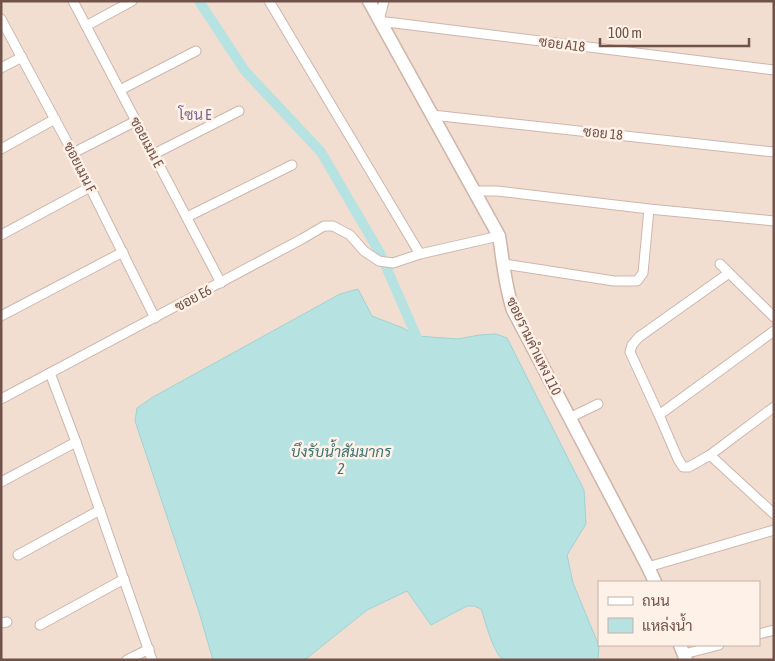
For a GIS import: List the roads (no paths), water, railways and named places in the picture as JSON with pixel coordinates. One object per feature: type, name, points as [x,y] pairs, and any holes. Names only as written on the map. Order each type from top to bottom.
[{"type":"street","name":"ซอยเมน E","points":[[73,1],[221,283]]},
{"type":"street","points":[[86,26],[132,1]]},
{"type":"street","points":[[269,1],[420,254],[499,236]]},
{"type":"street","name":"ซอยรามคำแหง 110","points":[[369,1],[499,236],[508,294],[513,310],[655,581]]},
{"type":"street","points":[[380,23],[384,1]]},
{"type":"street","name":"ซอยเมน F","points":[[1,19],[73,153],[155,318]]},
{"type":"street","name":"ซอย A18","points":[[380,23],[405,24],[774,70]]},
{"type":"street","points":[[120,90],[196,51]]},
{"type":"street","points":[[1,68],[22,57]]},
{"type":"street","points":[[154,154],[239,111]]},
{"type":"street","name":"ซอย 18","points":[[432,114],[774,152]]},
{"type":"street","points":[[1,149],[55,119]]},
{"type":"street","points":[[73,153],[136,121]]},
{"type":"street","points":[[187,217],[292,165]]},
{"type":"street","points":[[1,234],[90,187]]},
{"type":"street","points":[[474,191],[497,191],[774,222]]},
{"type":"street","points":[[504,264],[614,281],[637,281],[643,273],[649,209]]},
{"type":"street","name":"ซอย E6","points":[[1,399],[221,283],[324,226],[333,226],[350,235],[364,251],[379,261],[392,263],[420,254]]},
{"type":"street","points":[[1,316],[123,252]]},
{"type":"street","points":[[720,264],[774,317]]},
{"type":"street","points":[[729,273],[639,337],[632,345],[630,352],[683,467],[689,467],[710,455],[771,413]]},
{"type":"street","points":[[659,415],[774,331]]},
{"type":"street","points":[[50,374],[76,442],[152,660]]},
{"type":"street","points":[[569,418],[598,404]]},
{"type":"street","points":[[1,482],[76,442]]},
{"type":"street","points":[[710,455],[774,514]]},
{"type":"street","points":[[18,555],[100,510]]},
{"type":"street","points":[[648,567],[774,530]]},
{"type":"street","points":[[40,625],[124,579]]},
{"type":"street","points":[[760,634],[774,630]]},
{"type":"street","points":[[683,653],[715,646]]},
{"type":"street","points":[[127,660],[148,649]]},
{"type":"water","name":"บึงรับน้ำสัมมากร 2","points":[[358,289],[372,316],[403,328],[417,336],[458,339],[496,334],[507,338],[584,490],[586,524],[567,555],[573,583],[599,646],[598,660],[503,660],[493,643],[481,609],[467,606],[431,625],[407,591],[367,610],[302,660],[213,660],[199,612],[135,421],[137,408],[153,397],[340,294]]},
{"type":"waterway","points":[[199,1],[245,71],[321,152],[380,253],[418,340],[415,347]]},
{"type":"district","name":"โซน E","points":[[195,115]]}]
